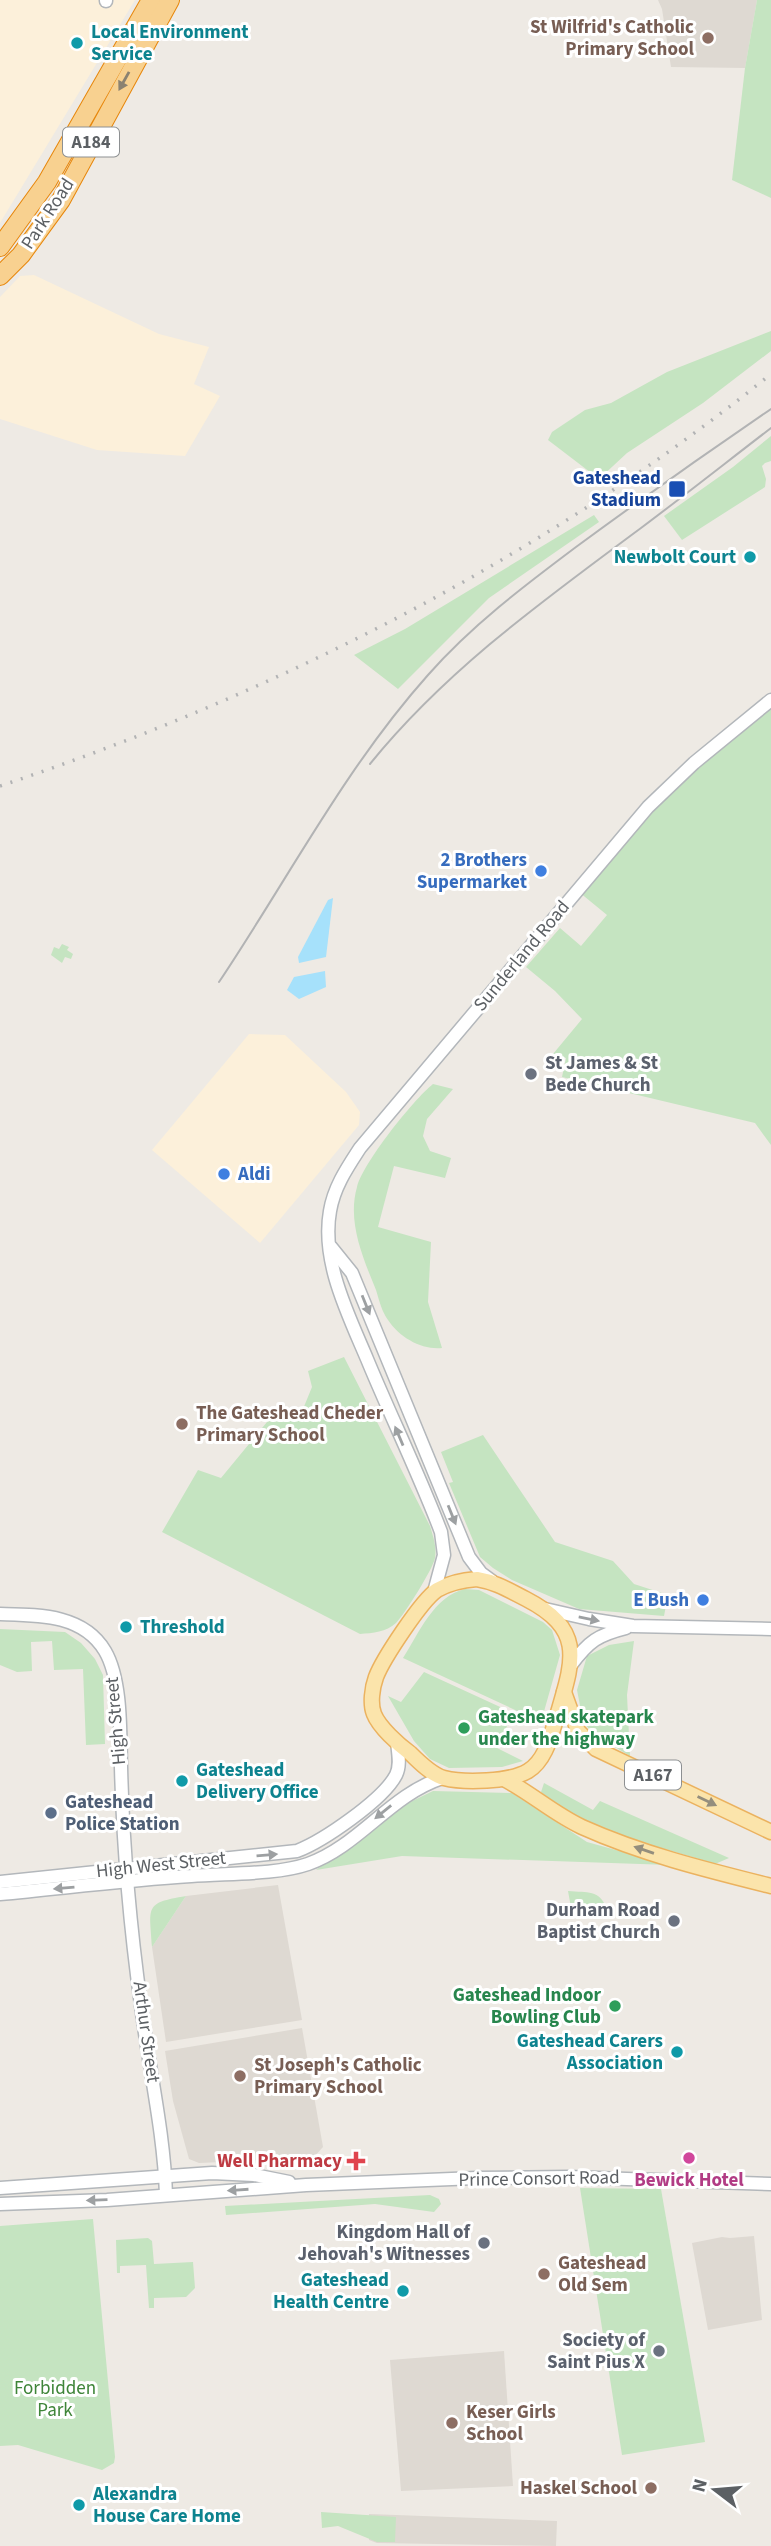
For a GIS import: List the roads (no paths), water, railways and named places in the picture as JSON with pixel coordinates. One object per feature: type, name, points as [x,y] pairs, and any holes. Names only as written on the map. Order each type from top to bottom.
[{"type":"highway","name":"Park Road","points":[[0,247],[47,182],[150,0]]},
{"type":"highway","name":"Park Road","points":[[0,276],[21,255],[61,200],[170,0]]},
{"type":"highway","points":[[65,150],[81,160]]},
{"type":"main road","name":"Sunderland Road","points":[[434,1592],[444,1555],[441,1532],[335,1283],[329,1212],[333,1196],[360,1148],[648,807],[694,763],[771,700]]},
{"type":"main road","points":[[331,1247],[352,1273],[469,1557],[481,1573],[545,1609],[589,1619],[633,1626],[771,1629]]},
{"type":"main road","points":[[492,1581],[465,1580],[450,1583],[434,1592],[382,1664],[373,1687],[374,1715],[397,1742],[442,1778],[504,1779],[526,1773],[541,1758],[549,1743],[571,1665],[565,1630],[545,1609]]},
{"type":"main road","name":"High Street","points":[[0,1614],[58,1618],[89,1633],[105,1651],[114,1679],[117,1706],[126,1868]]},
{"type":"main road","points":[[571,1665],[592,1640],[602,1634],[633,1626]]},
{"type":"main road","name":"A167","points":[[564,1691],[578,1731],[596,1749],[771,1832]]},
{"type":"main road","name":"High West Street","points":[[0,1882],[287,1853],[320,1841],[389,1784],[397,1773],[397,1742]]},
{"type":"main road","name":"High West Street","points":[[0,1894],[305,1865],[328,1855],[408,1793],[442,1778]]},
{"type":"main road","points":[[504,1779],[581,1827],[695,1867],[771,1886]]},
{"type":"main road","name":"Arthur Street","points":[[126,1868],[166,2196]]},
{"type":"main road","name":"Prince Consort Road","points":[[0,2188],[212,2174],[254,2175],[306,2186]]},
{"type":"main road","name":"Prince Consort Road","points":[[0,2204],[306,2186],[569,2177],[771,2184]]},
{"type":"water","points":[[333,898],[326,957],[299,963],[298,957],[328,900]]},
{"type":"water","points":[[325,971],[326,987],[299,999],[287,990],[294,977]]},
{"type":"tram line","points":[[219,982],[370,748],[445,657],[499,607],[556,562],[771,409]]},
{"type":"tram line","points":[[370,764],[431,698],[498,638],[771,428]]},
{"type":"railway","points":[[0,786],[104,749],[206,708],[306,663],[404,614],[500,561],[593,503],[684,441],[771,374]]},
{"type":"place","name":"St Wilfrid's Catholic Primary School","points":[[708,38]]},
{"type":"place","name":"Local Environment Service","points":[[77,43]]},
{"type":"place","name":"Gateshead Stadium","points":[[677,489]]},
{"type":"place","name":"Newbolt Court","points":[[750,557]]},
{"type":"place","name":"2 Brothers Supermarket","points":[[541,871]]},
{"type":"place","name":"St James & St Bede Church","points":[[531,1074]]},
{"type":"place","name":"Aldi","points":[[224,1174]]},
{"type":"place","name":"The Gateshead Cheder Primary School","points":[[182,1424]]},
{"type":"place","name":"E Bush","points":[[703,1600]]},
{"type":"place","name":"Threshold","points":[[126,1627]]},
{"type":"place","name":"Gateshead skatepark under the highway","points":[[464,1728]]},
{"type":"place","name":"Gateshead Delivery Office","points":[[182,1781]]},
{"type":"place","name":"Gateshead Police Station","points":[[51,1813]]},
{"type":"place","name":"Durham Road Baptist Church","points":[[674,1921]]},
{"type":"place","name":"Gateshead Indoor Bowling Club","points":[[615,2006]]},
{"type":"place","name":"Gateshead Carers Association","points":[[677,2052]]},
{"type":"place","name":"St Joseph's Catholic Primary School","points":[[240,2076]]},
{"type":"place","name":"Bewick Hotel","points":[[689,2158]]},
{"type":"place","name":"Well Pharmacy","points":[[356,2161]]},
{"type":"place","name":"Kingdom Hall of Jehovah's Witnesses","points":[[484,2243]]},
{"type":"place","name":"Gateshead Old Sem","points":[[544,2274]]},
{"type":"place","name":"Gateshead Health Centre","points":[[403,2291]]},
{"type":"place","name":"Society of Saint Pius X","points":[[659,2351]]},
{"type":"place","name":"Keser Girls School","points":[[452,2423]]},
{"type":"place","name":"Haskel School","points":[[651,2488]]},
{"type":"place","name":"Alexandra House Care Home","points":[[79,2505]]},
{"type":"park label","name":"Forbidden Park","points":[[55,2399]]}]
